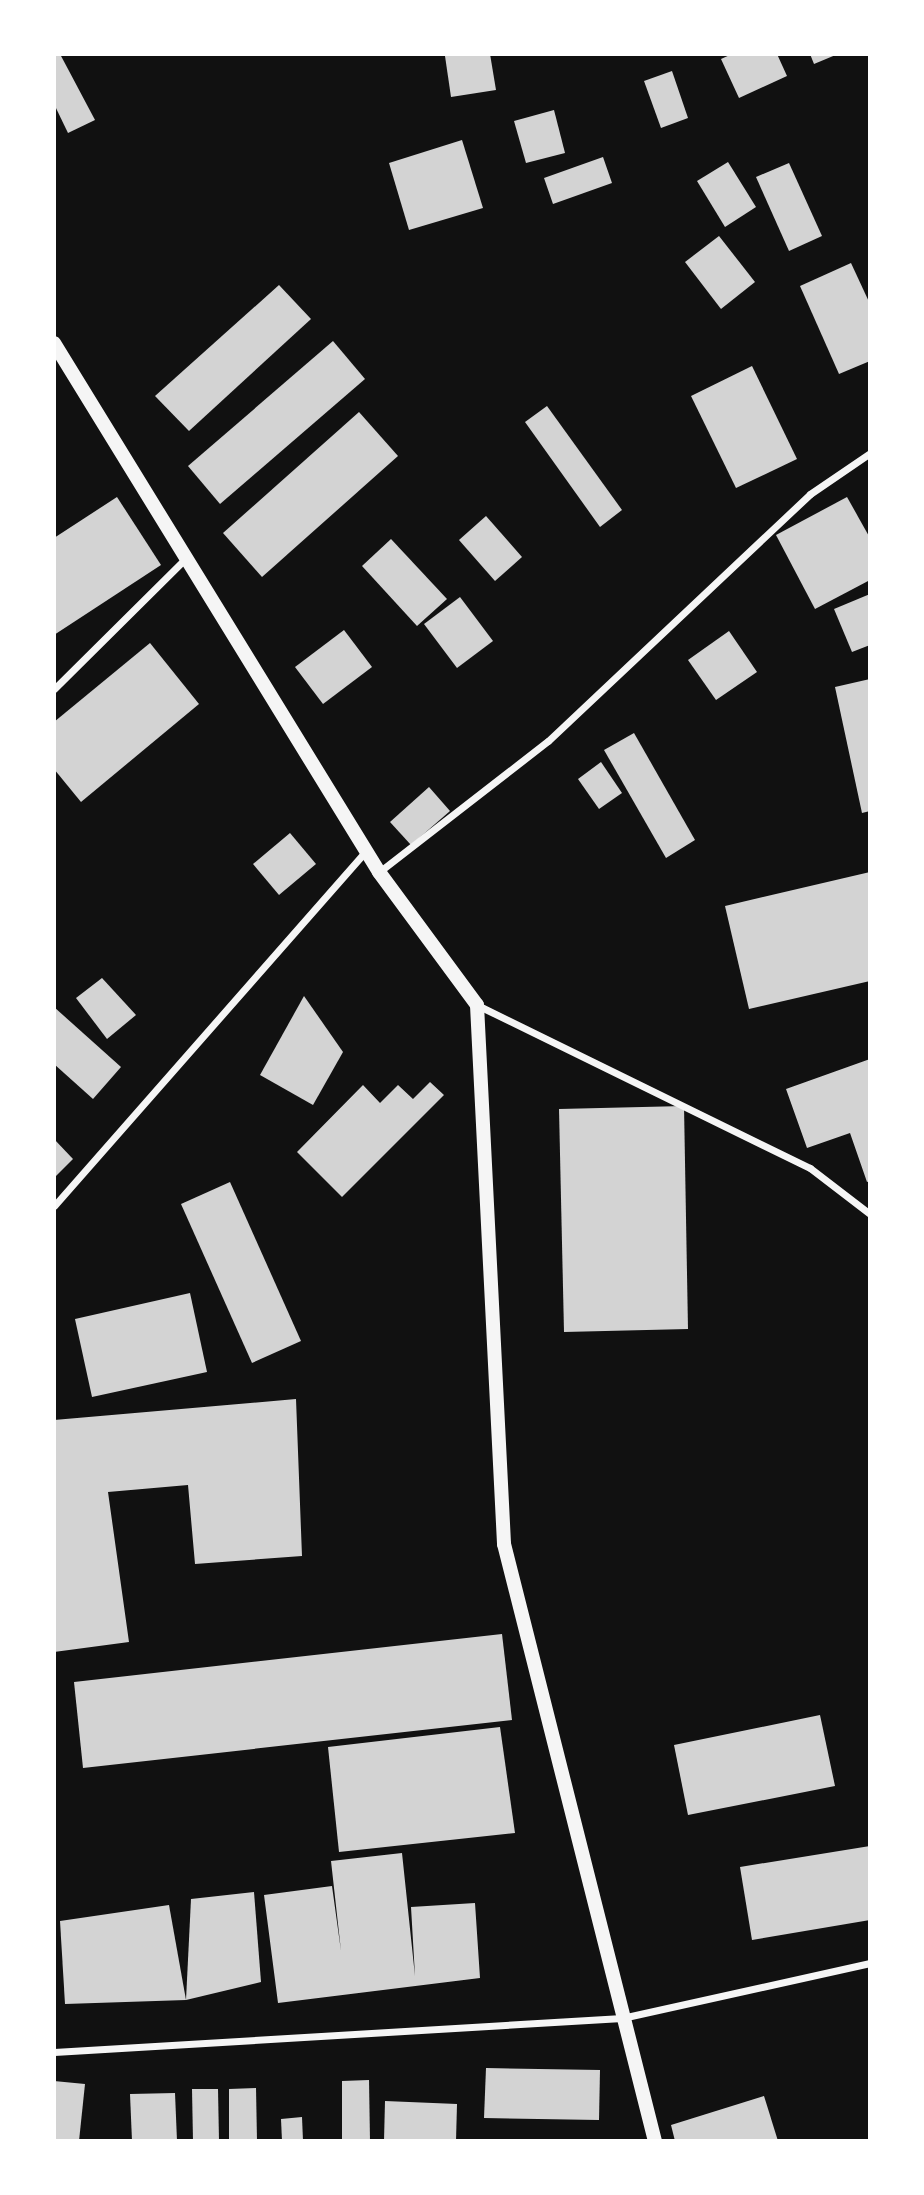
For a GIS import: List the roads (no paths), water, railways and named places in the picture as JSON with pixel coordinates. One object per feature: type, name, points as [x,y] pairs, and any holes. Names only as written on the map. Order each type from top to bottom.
[{"type":"main road","points":[[54,343],[379,873],[477,1005],[504,1544],[655,2141]]},
{"type":"street","points":[[379,873],[548,741],[810,494],[870,453]]},
{"type":"street","points":[[54,689],[186,558]]},
{"type":"street","points":[[54,1206],[366,851]]},
{"type":"street","points":[[477,1005],[810,1168],[870,1214]]},
{"type":"street","points":[[54,2052],[622,2018],[870,1963]]}]
